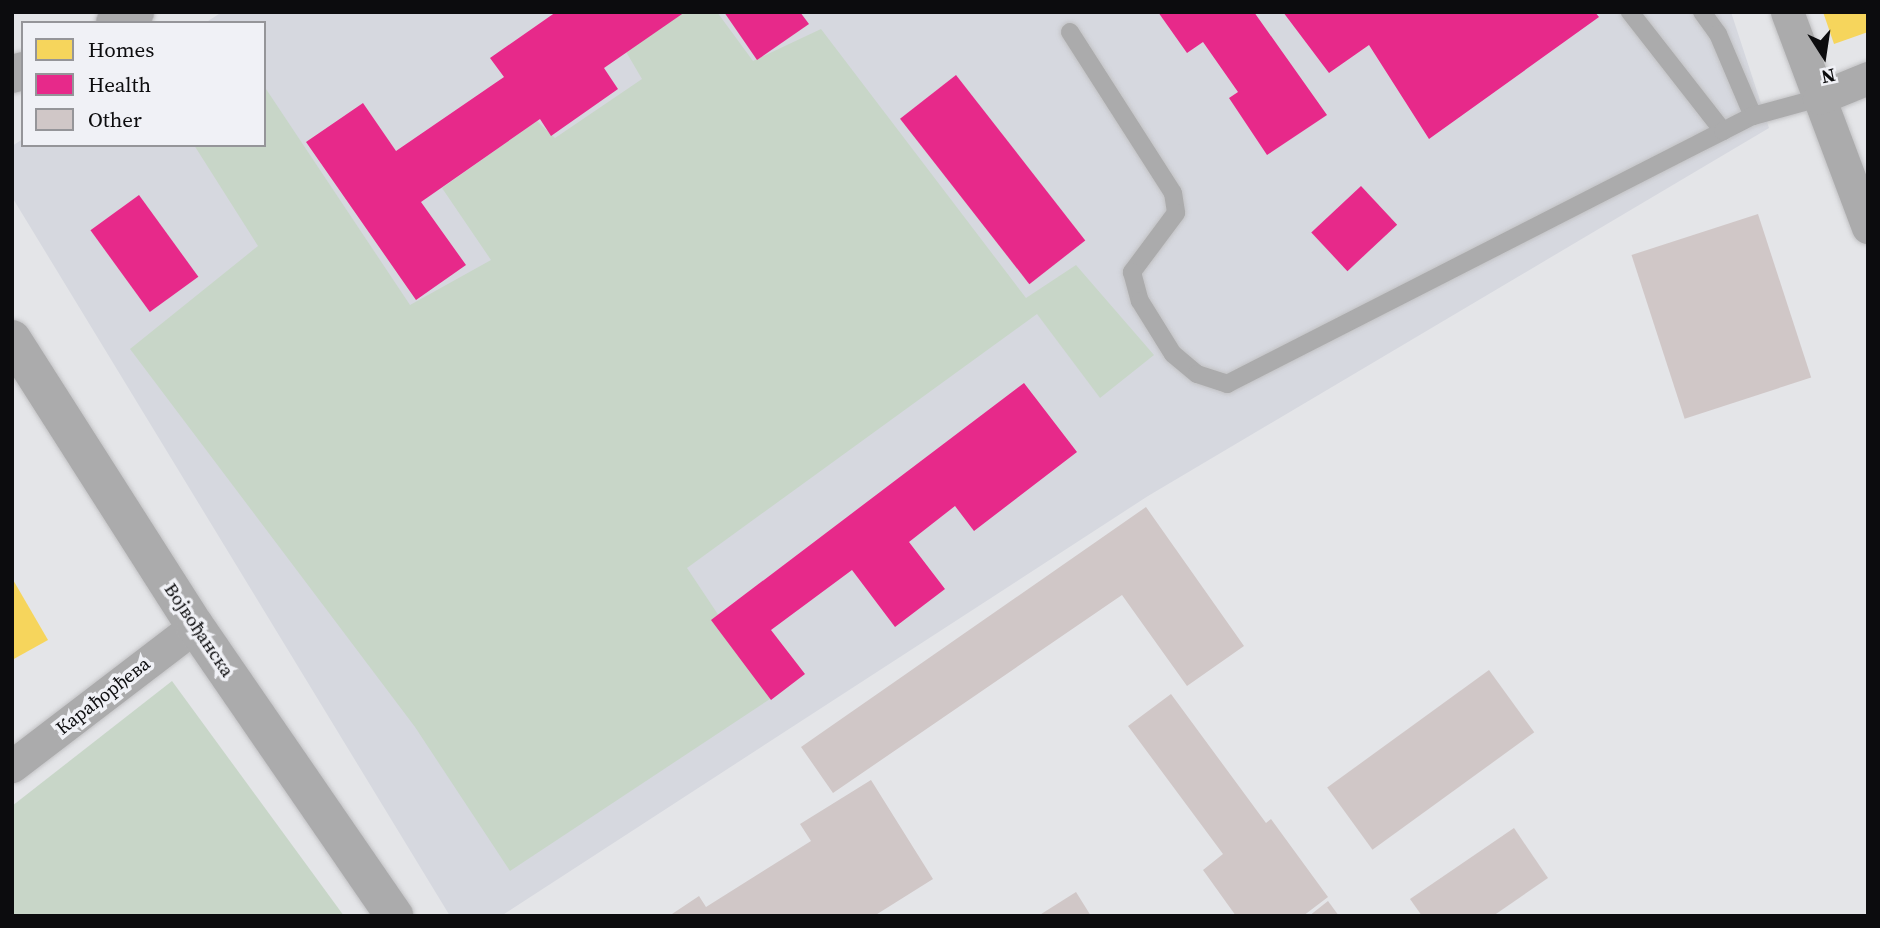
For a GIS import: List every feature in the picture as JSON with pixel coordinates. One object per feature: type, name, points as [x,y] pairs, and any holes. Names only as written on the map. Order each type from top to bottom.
[{"type":"street","points":[[119,21],[135,12]]},
{"type":"street","points":[[1787,12],[1868,227]]},
{"type":"street","points":[[1819,98],[1868,78]]},
{"type":"street","name":"Војвођанска","points":[[12,339],[195,626],[394,916]]},
{"type":"street","name":"Карађорђева","points":[[12,766],[195,626]]},
{"type":"lane","points":[[1630,12],[1723,131]]},
{"type":"lane","points":[[1702,12],[1718,34],[1753,116]]},
{"type":"lane","points":[[1070,32],[1173,193],[1176,213],[1132,272],[1140,300],[1172,354],[1197,374],[1227,384],[1753,116],[1819,98]]},
{"type":"shaded area","points":[[222,12],[1731,12],[1769,128],[1148,496],[501,916],[450,916],[12,197],[12,146],[21,140],[21,147],[266,147],[266,21],[208,21]]},
{"type":"green space","points":[[684,12],[717,12],[753,61],[821,29],[1026,298],[1076,265],[1154,355],[1100,398],[1037,314],[687,568],[773,697],[510,871],[415,727],[130,349],[258,246],[195,147],[266,147],[266,89],[410,305],[491,260],[442,188],[537,121],[555,138],[642,79],[625,50]]},
{"type":"green space","points":[[172,681],[344,916],[12,916],[12,806]]},
{"type":"building: Homes","points":[[1823,12],[1868,12],[1868,32],[1834,44]]},
{"type":"building: Homes","points":[[12,578],[48,640],[12,660]]},
{"type":"building: Health","points":[[556,12],[685,12],[604,68],[618,89],[551,136],[540,119],[421,202],[466,265],[416,300],[306,142],[363,103],[396,151],[504,77],[490,58]]},
{"type":"building: Health","points":[[724,12],[800,12],[809,24],[757,60]]},
{"type":"building: Health","points":[[1158,12],[1254,12],[1327,115],[1267,155],[1229,98],[1238,92],[1203,42],[1187,53]]},
{"type":"building: Health","points":[[1283,12],[1595,12],[1599,17],[1429,139],[1369,45],[1329,73]]},
{"type":"building: Health","points":[[956,75],[1085,240],[1029,284],[900,119]]},
{"type":"building: Health","points":[[1361,186],[1397,225],[1347,271],[1311,232]]},
{"type":"building: Health","points":[[139,195],[198,277],[150,312],[90,230]]},
{"type":"building: Health","points":[[1024,383],[1077,452],[974,531],[955,506],[909,542],[945,589],[895,627],[852,570],[771,630],[805,674],[771,700],[711,620]]},
{"type":"building: Other","points":[[1758,214],[1811,378],[1685,419],[1632,255]]},
{"type":"building: Other","points":[[1146,507],[1244,646],[1187,686],[1122,595],[833,793],[801,747]]},
{"type":"building: Other","points":[[1489,670],[1534,732],[1372,850],[1327,788]]},
{"type":"building: Other","points":[[1171,694],[1266,823],[1271,819],[1328,897],[1303,916],[1236,916],[1203,870],[1223,854],[1128,726]]},
{"type":"building: Other","points":[[871,780],[933,879],[874,916],[669,916],[699,896],[706,907],[811,841],[800,824]]},
{"type":"building: Other","points":[[1514,828],[1548,878],[1493,916],[1422,916],[1410,899]]},
{"type":"building: Other","points":[[1076,892],[1091,916],[1038,916]]},
{"type":"building: Other","points":[[1328,901],[1339,916],[1309,916]]}]
